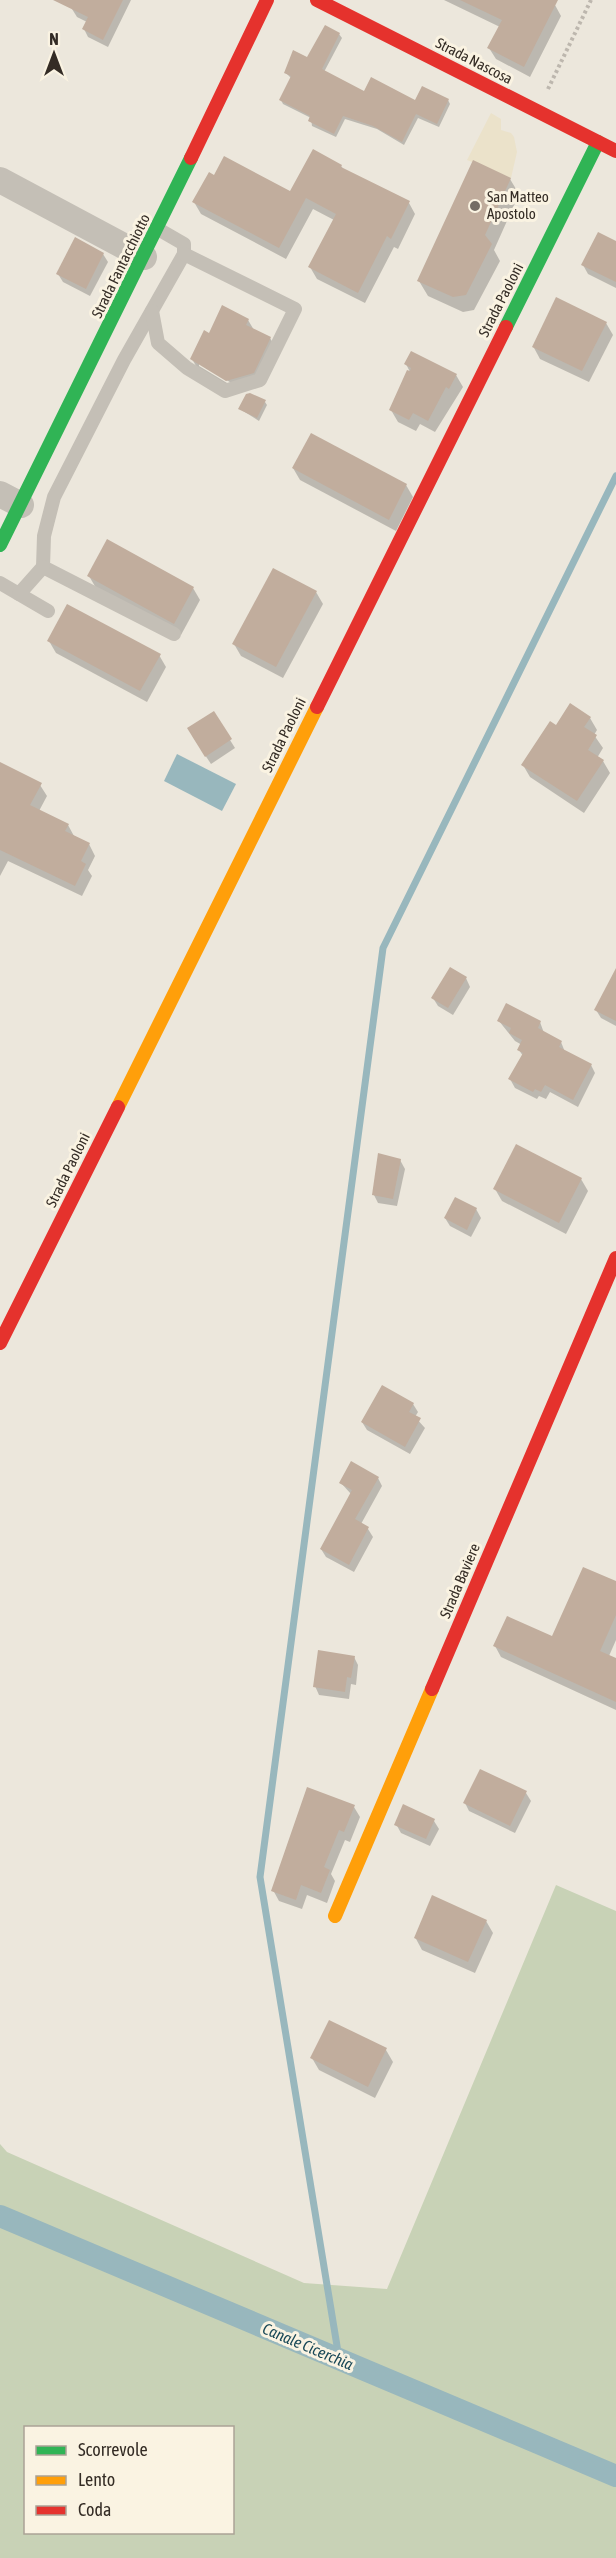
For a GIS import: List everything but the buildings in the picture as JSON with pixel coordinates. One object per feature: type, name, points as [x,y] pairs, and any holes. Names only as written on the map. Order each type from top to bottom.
[{"type":"street","name":"Strada Fantacchiotto","points":[[0,545],[10,499],[144,257],[267,0]]},
{"type":"street","name":"Strada Nascosa","points":[[317,0],[616,151]]},
{"type":"street","name":"Strada Paoloni","points":[[0,1343],[598,142]]},
{"type":"street","points":[[0,180],[144,257]]},
{"type":"street","name":"Strada Baviere","points":[[335,1916],[616,1258]]},
{"type":"lane","points":[[19,594],[43,567],[44,536],[54,497],[131,347],[184,254],[184,244],[158,229]]},
{"type":"lane","points":[[152,310],[158,343],[187,368],[225,391],[260,380],[295,309],[184,254]]},
{"type":"lane","points":[[131,347],[158,343]]},
{"type":"lane","points":[[43,567],[174,634]]},
{"type":"lane","points":[[0,583],[48,610]]},
{"type":"path","points":[[537,111],[591,0]]},
{"type":"green space","points":[[556,1885],[616,1911],[616,2558],[0,2558],[0,2144],[7,2152],[304,2283],[387,2289]]},
{"type":"shaded area","points":[[491,113],[501,119],[501,130],[511,133],[514,137],[517,152],[511,178],[467,160]]},
{"type":"water","points":[[177,754],[236,784],[222,811],[164,781]]},
{"type":"waterway","points":[[339,2358],[260,1877],[383,948],[616,476]]},
{"type":"waterway","name":"Canale Cicerchia","points":[[0,2216],[616,2476]]},
{"type":"traffic: fast","points":[[506,327],[598,142]]},
{"type":"traffic: fast","points":[[0,545],[191,158]]},
{"type":"traffic: slow","points":[[118,1107],[317,707]]},
{"type":"traffic: slow","points":[[335,1916],[432,1689]]},
{"type":"traffic: jam","points":[[191,158],[267,0]]},
{"type":"traffic: jam","points":[[317,0],[616,151]]},
{"type":"traffic: jam","points":[[317,707],[506,327]]},
{"type":"traffic: jam","points":[[0,1343],[118,1107]]},
{"type":"traffic: jam","points":[[432,1689],[616,1258]]},
{"type":"place","name":"San Matteo Apostolo","points":[[475,206]]}]
